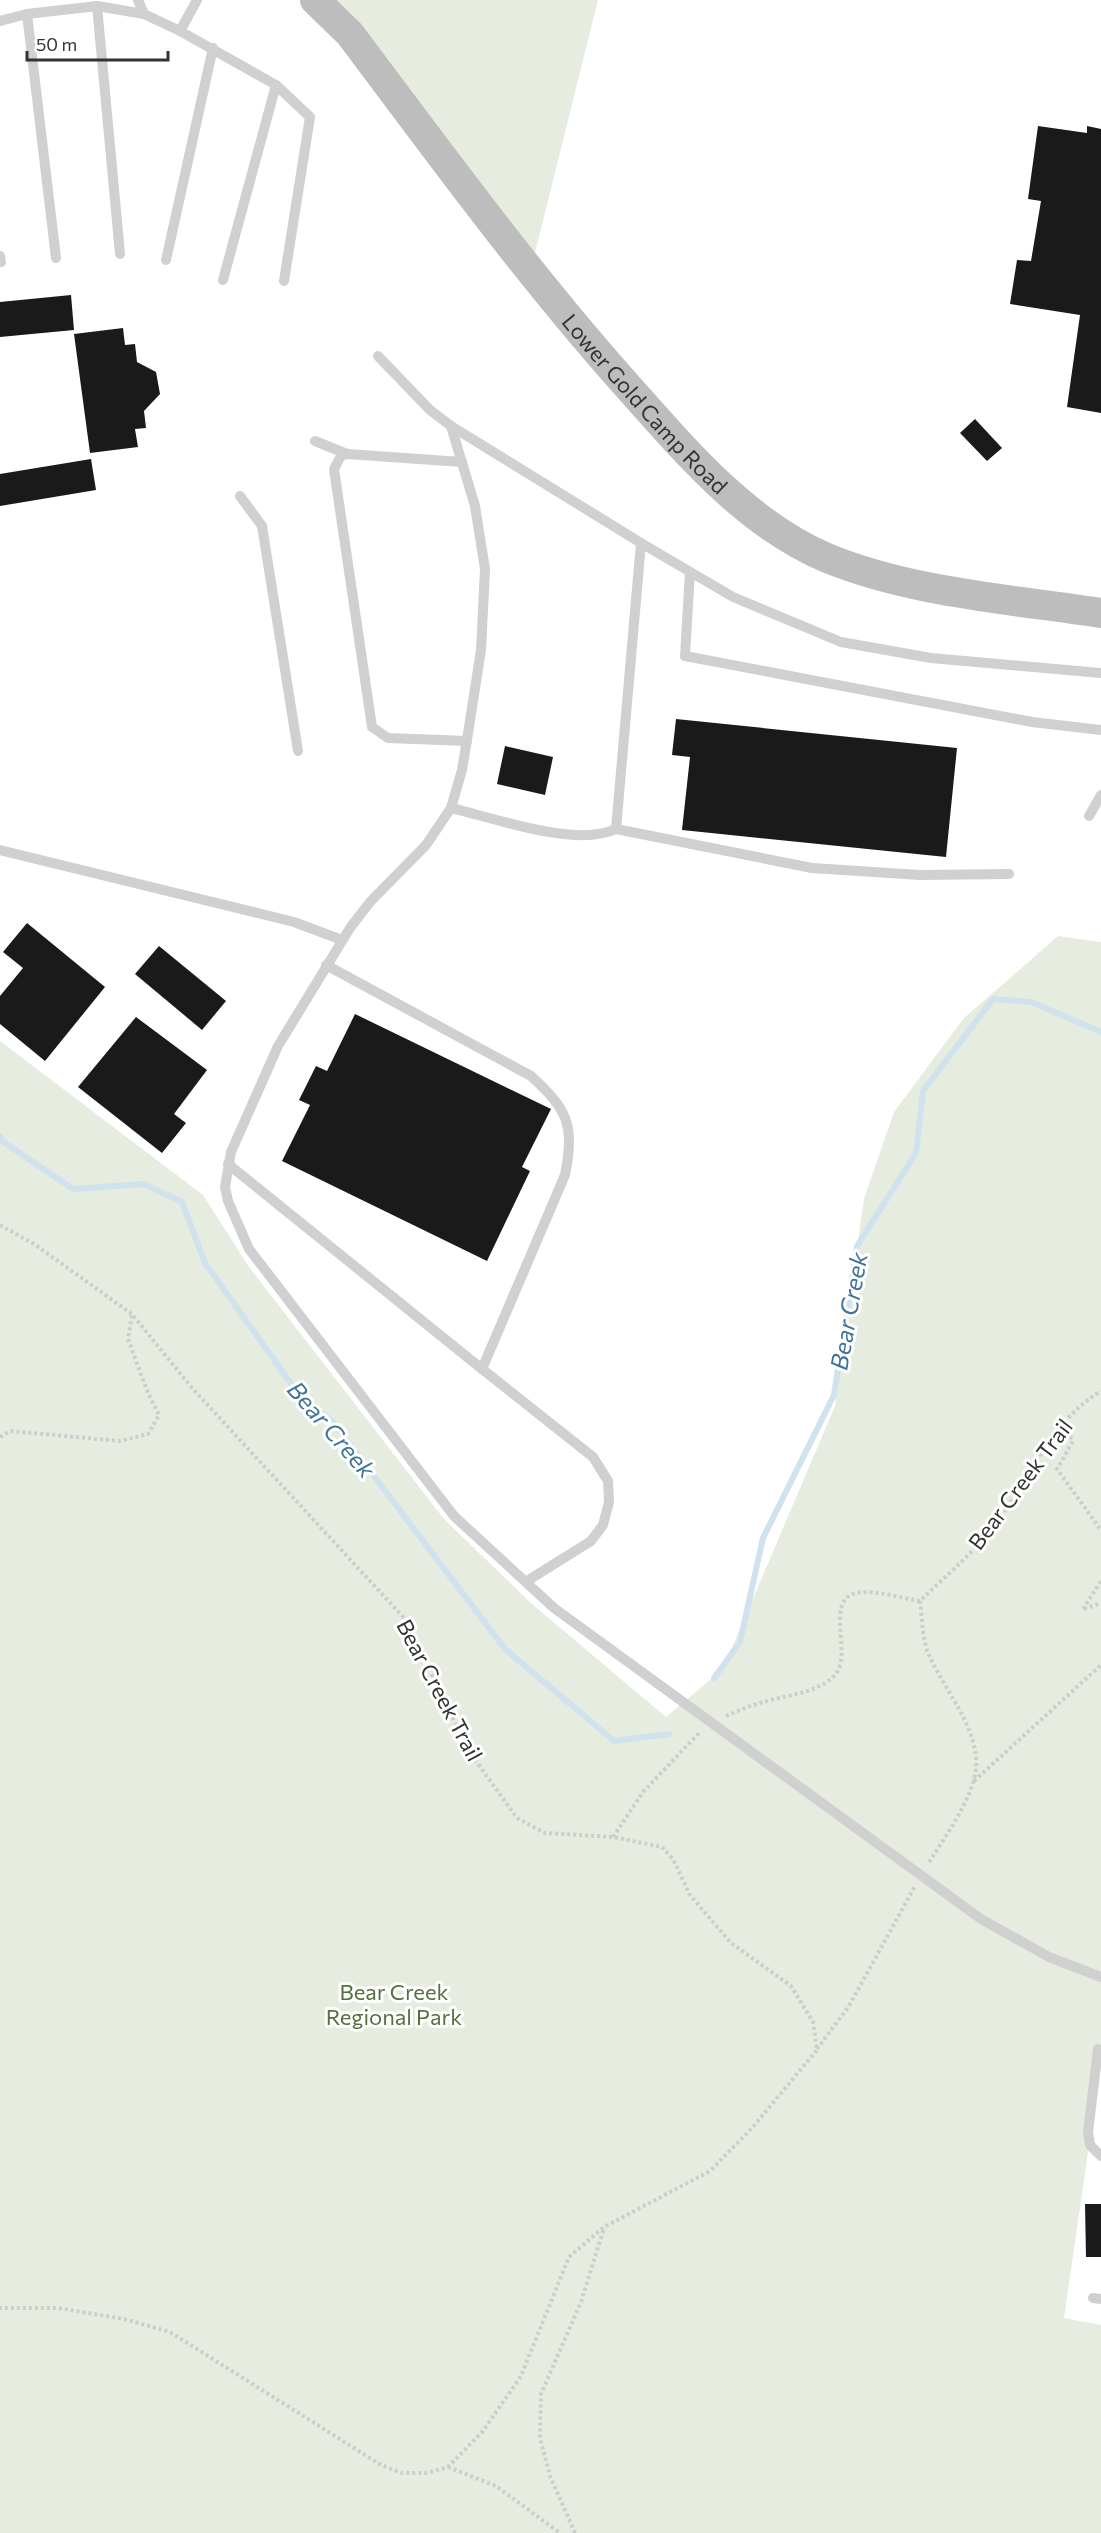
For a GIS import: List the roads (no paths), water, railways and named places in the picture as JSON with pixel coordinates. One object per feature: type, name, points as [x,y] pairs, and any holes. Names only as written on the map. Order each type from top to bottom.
[{"type":"street","name":"Lower Gold Camp Road","points":[[315,0],[350,34],[530,273],[592,347],[677,441],[738,501],[766,523],[795,542],[827,558],[867,572],[968,593],[1101,613]]},
{"type":"lane","points":[[138,0],[144,14]]},
{"type":"lane","points":[[180,31],[197,0]]},
{"type":"lane","points":[[96,6],[120,254]]},
{"type":"lane","points":[[0,21],[27,14],[96,6],[144,14],[213,48],[276,85],[310,117],[284,281]]},
{"type":"lane","points":[[27,14],[56,258]]},
{"type":"lane","points":[[166,260],[213,48]]},
{"type":"lane","points":[[223,280],[276,85]]},
{"type":"lane","points":[[378,356],[430,410],[451,426],[733,597],[841,642],[931,658],[1101,673]]},
{"type":"lane","points":[[451,426],[475,506],[485,569],[481,650],[467,741],[451,808],[426,845],[370,902],[342,940],[278,1046],[231,1152],[225,1187],[228,1201],[249,1249],[454,1516],[554,1608],[981,1919],[1049,1957],[1101,1977]]},
{"type":"lane","points":[[315,441],[347,454],[462,462]]},
{"type":"lane","points":[[347,454],[341,456],[334,469],[372,727],[388,738],[467,741]]},
{"type":"lane","points":[[240,496],[253,510],[262,526],[298,751]]},
{"type":"lane","points":[[616,828],[641,543]]},
{"type":"lane","points":[[690,572],[684,656],[1032,722],[1101,730]]},
{"type":"lane","points":[[1089,816],[1101,795]]},
{"type":"lane","points":[[451,808],[569,836],[602,836],[616,828],[812,868],[920,875],[1009,874]]},
{"type":"lane","points":[[0,850],[294,922],[342,940]]},
{"type":"lane","points":[[326,965],[531,1076],[557,1100],[566,1119],[569,1154],[565,1175],[482,1369]]},
{"type":"lane","points":[[228,1164],[593,1458],[608,1481],[609,1502],[603,1525],[591,1541],[527,1581]]},
{"type":"lane","points":[[1098,2049],[1088,2132],[1090,2145],[1101,2156]]},
{"type":"waterway","name":"Bear Creek","points":[[714,1678],[740,1642],[763,1538],[834,1395],[857,1246],[916,1153],[923,1091],[993,999],[1031,1002],[1101,1032]]},
{"type":"waterway","name":"Bear Creek","points":[[0,1136],[2,1141],[73,1189],[144,1184],[182,1202],[205,1263],[297,1392],[333,1422],[505,1649],[614,1741],[669,1734]]},
{"type":"park label","name":"Bear Creek Regional Park","points":[[394,2004]]}]
